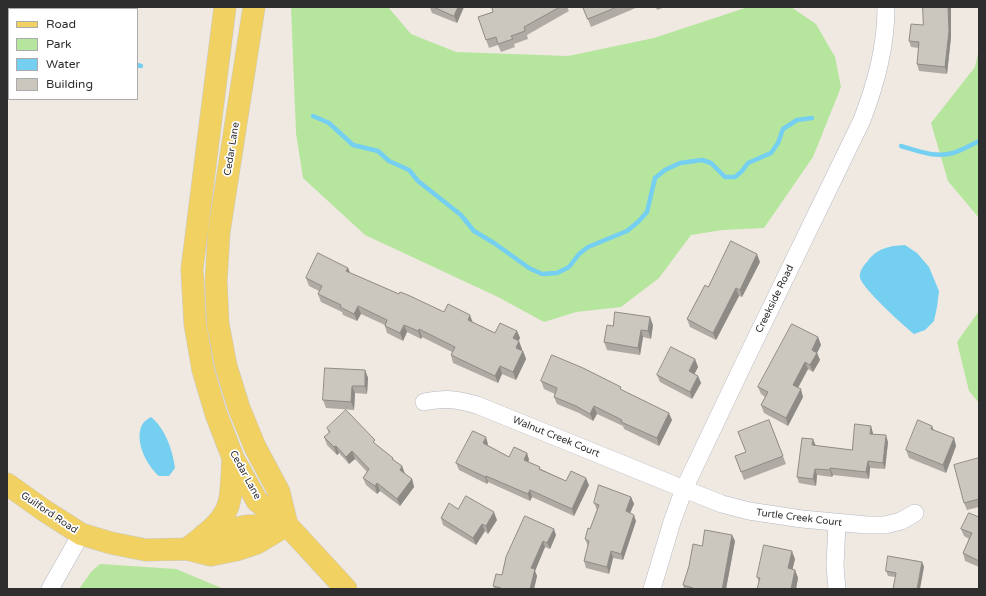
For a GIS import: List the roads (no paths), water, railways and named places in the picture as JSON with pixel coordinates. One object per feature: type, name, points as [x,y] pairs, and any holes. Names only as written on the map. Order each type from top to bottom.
[{"type":"main road","name":"Cedar Lane","points":[[225,7],[192,269],[195,324],[203,370],[216,414],[234,458],[257,501],[287,525]]},
{"type":"main road","name":"Cedar Lane","points":[[254,7],[220,232],[216,280],[218,324],[226,366],[239,408],[255,447],[279,492],[287,525]]},
{"type":"main road","points":[[187,549],[219,522],[225,512],[230,499],[234,458]]},
{"type":"main road","name":"Guilford Road","points":[[7,484],[81,534],[110,543],[146,550],[187,549],[211,555],[236,550],[257,543],[287,525]]},
{"type":"main road","points":[[204,535],[248,526],[287,525],[346,589]]},
{"type":"street","name":"Creekside Road","points":[[652,589],[672,522],[684,489],[862,120],[874,88],[882,56],[886,24],[886,7]]},
{"type":"street","name":"Walnut Creek Court","points":[[424,402],[442,398],[477,405],[684,489]]},
{"type":"street","name":"Turtle Creek Court","points":[[684,489],[722,504],[749,512],[837,523],[866,526],[885,525],[901,521],[914,513]]},
{"type":"street","points":[[837,523],[835,566],[837,589]]},
{"type":"street","points":[[50,589],[81,534]]},
{"type":"water","points":[[905,245],[917,253],[929,267],[939,291],[934,321],[925,330],[914,334],[893,316],[868,290],[860,278],[863,267],[871,257],[879,251],[889,247]]},
{"type":"water","points":[[151,417],[160,427],[168,440],[175,468],[169,476],[159,476],[154,472],[143,453],[140,431],[145,421]]},
{"type":"waterway","points":[[313,116],[329,123],[353,145],[378,151],[389,161],[409,170],[418,181],[461,215],[474,231],[494,243],[529,268],[542,274],[557,273],[569,267],[579,254],[588,247],[627,231],[638,222],[647,212],[655,178],[665,170],[680,163],[702,160],[711,163],[725,177],[735,177],[748,163],[771,153],[778,143],[783,129],[797,120],[812,118]]},
{"type":"waterway","points":[[901,146],[940,155],[953,153],[979,141]]}]
